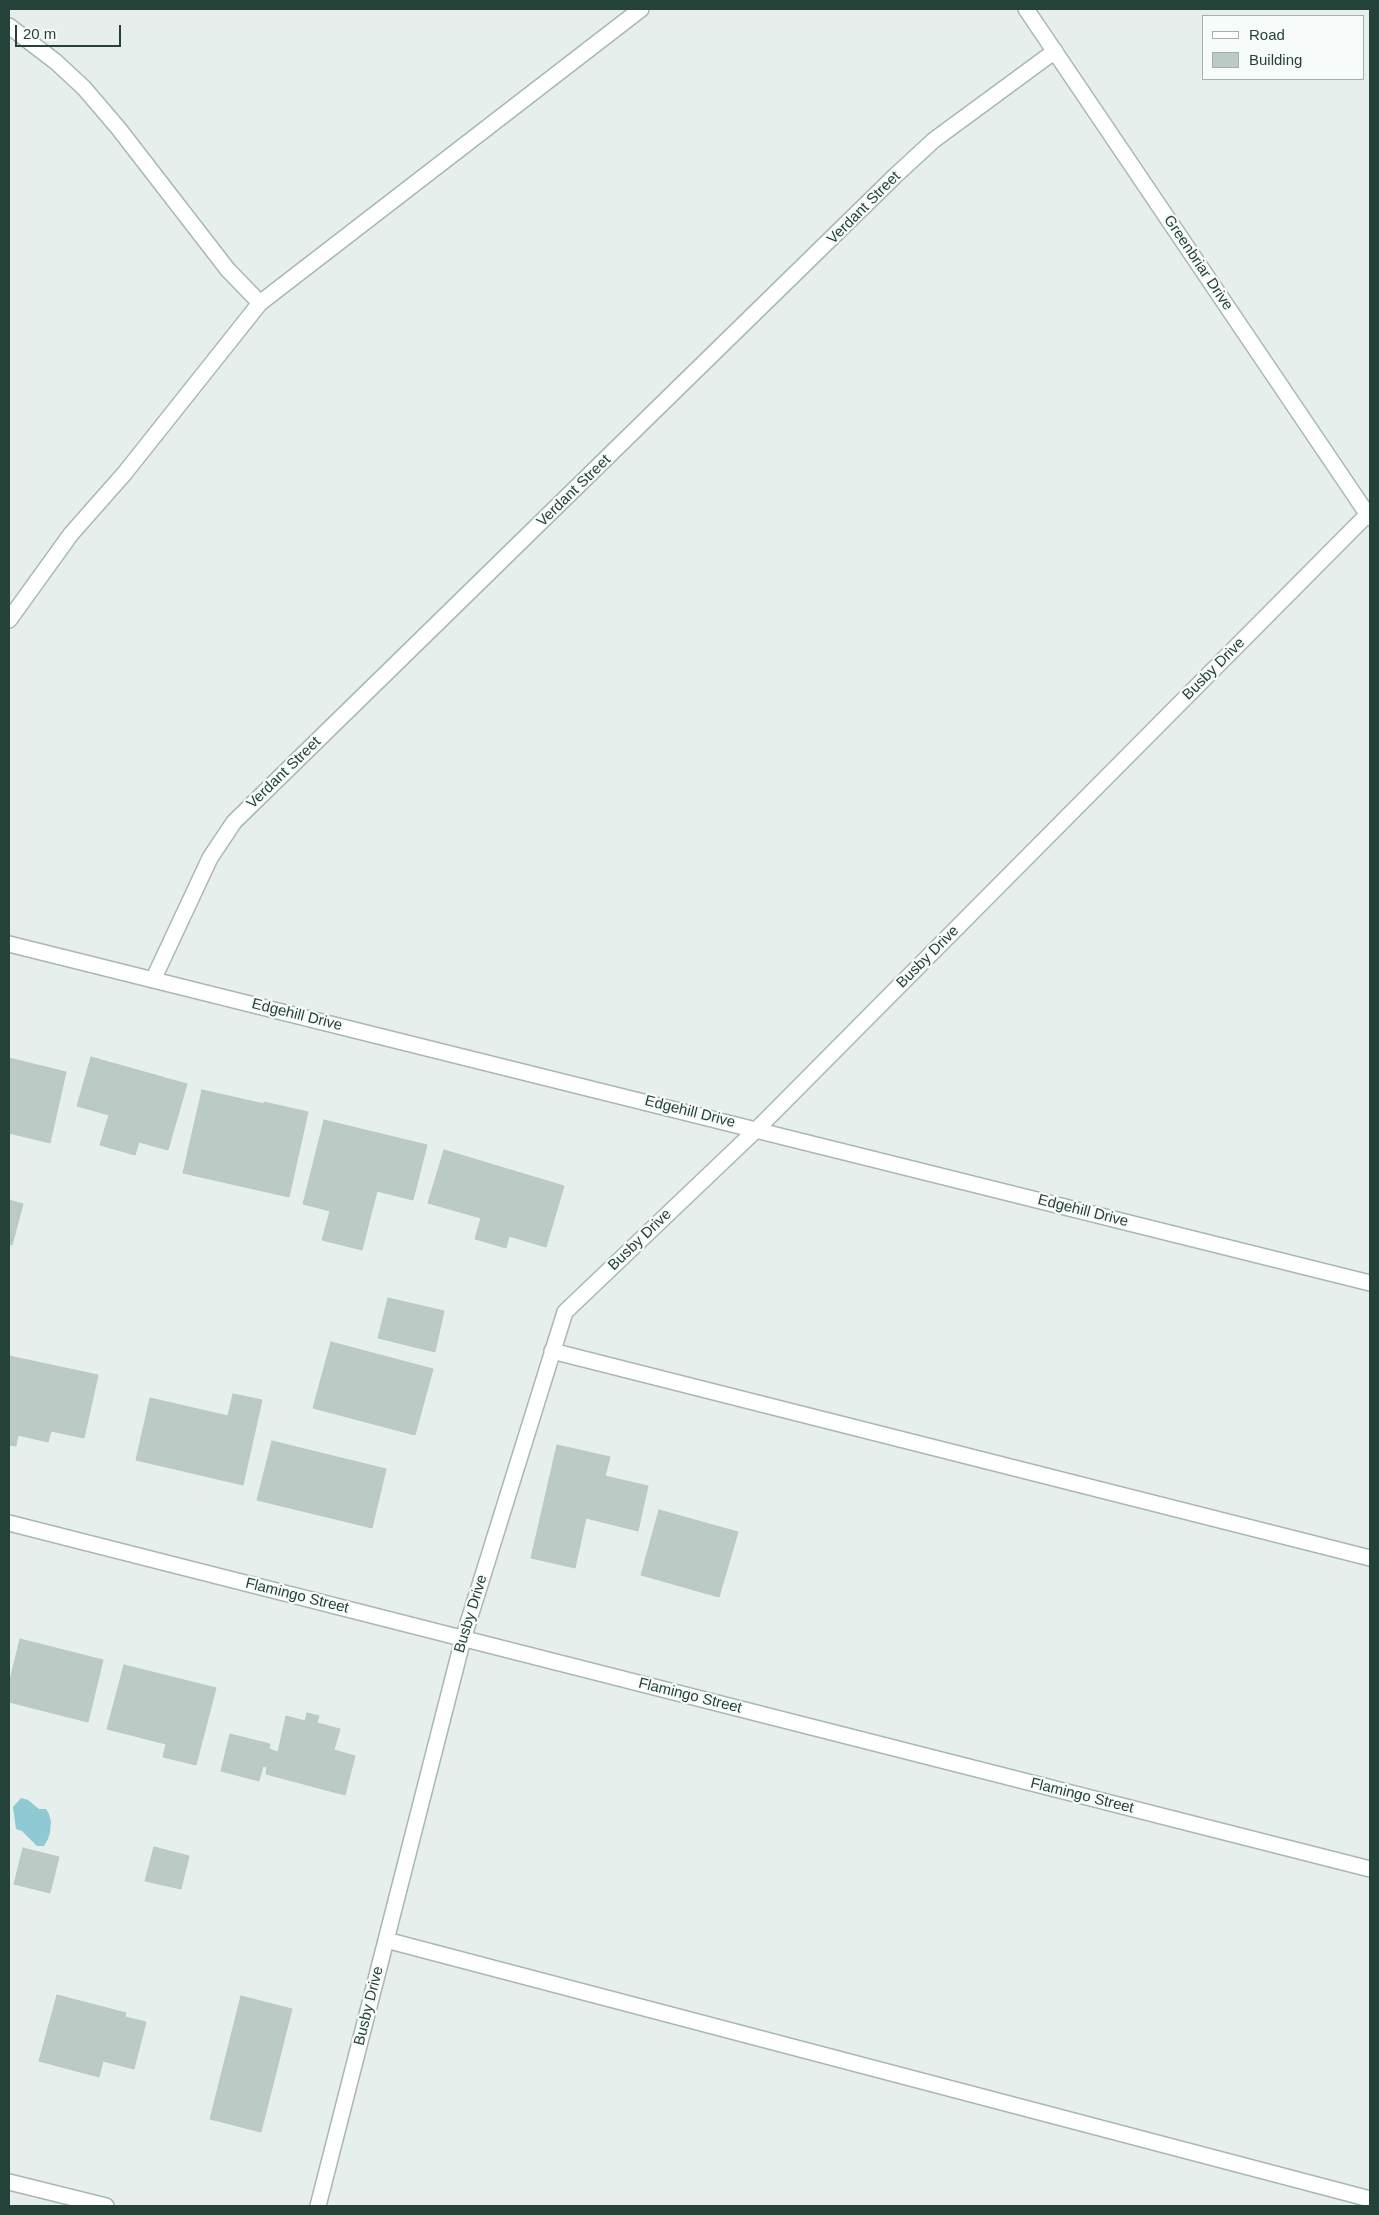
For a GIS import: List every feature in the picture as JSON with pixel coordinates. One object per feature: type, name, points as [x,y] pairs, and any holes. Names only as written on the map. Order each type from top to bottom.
[{"type":"street","points":[[9,620],[71,534],[130,467],[260,303],[641,9]]},
{"type":"street","name":"Greenbriar Drive","points":[[1026,9],[1369,515]]},
{"type":"street","points":[[9,26],[56,62],[84,88],[119,129],[228,270],[260,303]]},
{"type":"street","name":"Verdant Street","points":[[152,980],[210,858],[234,822],[896,175],[934,140],[1055,51]]},
{"type":"street","name":"Busby Drive","points":[[318,2206],[463,1638],[564,1312],[757,1129],[1369,515]]},
{"type":"street","name":"Edgehill Drive","points":[[9,944],[1370,1283]]},
{"type":"street","points":[[552,1351],[1370,1558]]},
{"type":"street","name":"Flamingo Street","points":[[9,1523],[1370,1869]]},
{"type":"street","points":[[386,1940],[1370,2199]]},
{"type":"street","points":[[9,2182],[56,2200],[106,2206]]},
{"type":"water","points":[[21,1798],[28,1800],[39,1809],[46,1809],[49,1814],[51,1822],[50,1832],[44,1846],[37,1846],[22,1831],[16,1829],[13,1807]]},
{"type":"building","points":[[91,1057],[187,1084],[168,1150],[139,1142],[135,1155],[100,1145],[109,1115],[77,1106]]},
{"type":"building","points":[[9,1058],[66,1072],[50,1143],[9,1133]]},
{"type":"building","points":[[202,1090],[308,1112],[289,1197],[183,1173]]},
{"type":"building","points":[[324,1120],[427,1145],[413,1200],[377,1191],[362,1250],[322,1240],[330,1211],[303,1204]]},
{"type":"building","points":[[444,1150],[564,1186],[546,1247],[509,1236],[506,1248],[475,1239],[481,1218],[428,1203]]},
{"type":"building","points":[[9,1200],[23,1204],[12,1245],[9,1244]]},
{"type":"building","points":[[388,1298],[444,1311],[435,1352],[378,1338]]},
{"type":"building","points":[[331,1342],[433,1369],[415,1435],[313,1408]]},
{"type":"building","points":[[9,1356],[98,1375],[84,1438],[51,1431],[48,1442],[18,1435],[16,1446],[9,1445]]},
{"type":"building","points":[[233,1394],[262,1400],[243,1485],[136,1460],[150,1398],[228,1416]]},
{"type":"building","points":[[272,1441],[386,1469],[372,1528],[257,1500]]},
{"type":"building","points":[[557,1445],[610,1457],[605,1476],[648,1486],[638,1531],[586,1518],[575,1568],[531,1558]]},
{"type":"building","points":[[659,1510],[738,1532],[719,1597],[641,1575]]},
{"type":"building","points":[[20,1639],[103,1660],[88,1722],[9,1702],[9,1684]]},
{"type":"building","points":[[124,1665],[216,1688],[196,1765],[163,1757],[166,1744],[107,1729]]},
{"type":"building","points":[[307,1713],[319,1716],[317,1723],[340,1729],[334,1750],[355,1756],[345,1795],[266,1774],[267,1767],[263,1766],[259,1781],[221,1771],[230,1734],[270,1744],[269,1749],[278,1752],[286,1716],[305,1721]]},
{"type":"building","points":[[154,1847],[189,1856],[181,1889],[145,1881]]},
{"type":"building","points":[[23,1848],[59,1857],[50,1893],[14,1884]]},
{"type":"building","points":[[57,1995],[126,2013],[125,2017],[146,2022],[134,2069],[103,2061],[99,2077],[39,2061]]},
{"type":"building","points":[[241,1996],[292,2009],[261,2132],[210,2119]]}]
